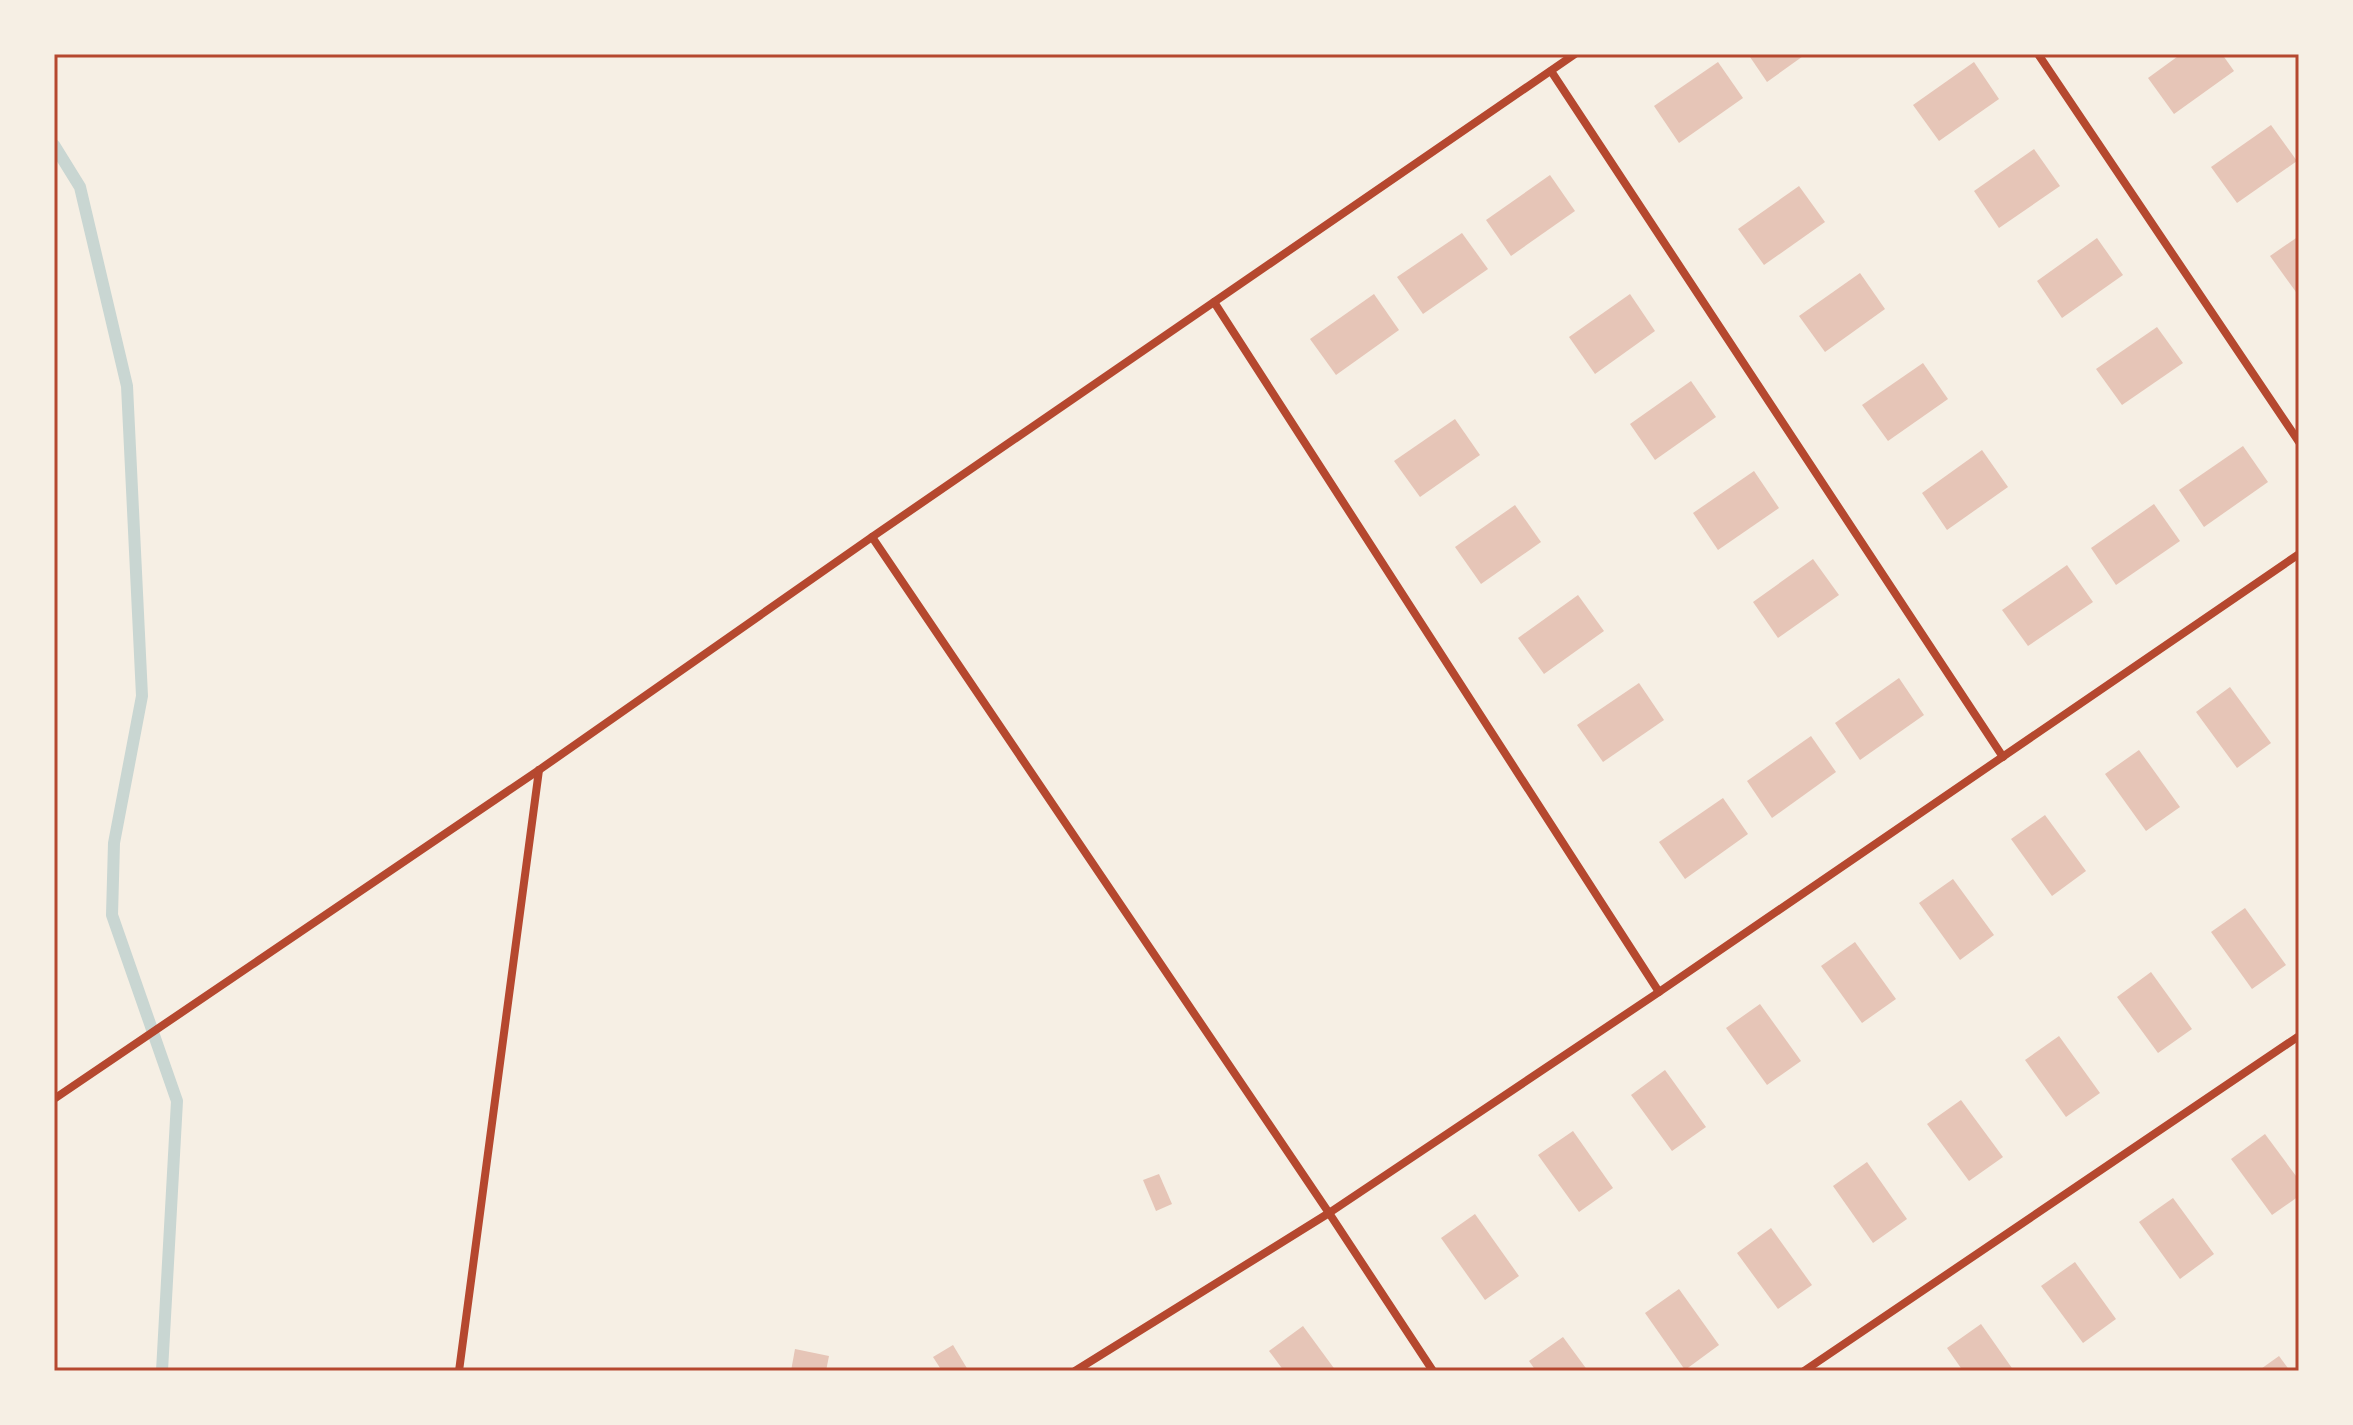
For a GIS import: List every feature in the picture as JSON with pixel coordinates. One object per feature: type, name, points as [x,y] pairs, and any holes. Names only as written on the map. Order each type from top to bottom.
[{"type":"street","points":[[54,1099],[539,770],[1575,54]]},
{"type":"street","points":[[2038,54],[2299,442]]},
{"type":"street","points":[[1551,71],[2003,757]]},
{"type":"street","points":[[1214,302],[1659,992]]},
{"type":"street","points":[[872,537],[1433,1371]]},
{"type":"street","points":[[1075,1371],[1329,1213],[1659,992],[2299,554]]},
{"type":"street","points":[[459,1371],[539,770]]},
{"type":"street","points":[[1804,1371],[2299,1036]]},
{"type":"building","points":[[1748,54],[1806,54],[1767,82]]},
{"type":"building","points":[[2181,54],[2222,54],[2234,71],[2174,114],[2148,78]]},
{"type":"building","points":[[1718,62],[1743,98],[1679,143],[1654,106]]},
{"type":"building","points":[[1974,62],[1999,99],[1939,141],[1913,105]]},
{"type":"building","points":[[2271,125],[2297,161],[2237,203],[2211,167]]},
{"type":"building","points":[[2034,149],[2060,186],[1999,228],[1974,191]]},
{"type":"building","points":[[1550,175],[1575,211],[1511,256],[1486,220]]},
{"type":"building","points":[[1799,186],[1825,222],[1764,265],[1738,229]]},
{"type":"building","points":[[1462,233],[1488,269],[1423,314],[1397,277]]},
{"type":"building","points":[[2299,236],[2299,290],[2296,292],[2270,256]]},
{"type":"building","points":[[2097,238],[2123,275],[2062,318],[2037,281]]},
{"type":"building","points":[[1860,273],[1885,309],[1825,352],[1799,316]]},
{"type":"building","points":[[1374,294],[1399,330],[1336,375],[1310,339]]},
{"type":"building","points":[[1630,294],[1655,331],[1595,374],[1569,337]]},
{"type":"building","points":[[2157,327],[2183,363],[2122,405],[2096,369]]},
{"type":"building","points":[[1923,363],[1948,399],[1888,441],[1862,405]]},
{"type":"building","points":[[1691,381],[1716,417],[1655,460],[1630,424]]},
{"type":"building","points":[[1455,419],[1480,455],[1420,497],[1394,461]]},
{"type":"building","points":[[2243,446],[2268,482],[2204,527],[2179,490]]},
{"type":"building","points":[[1982,450],[2008,487],[1947,530],[1922,493]]},
{"type":"building","points":[[1754,471],[1779,508],[1718,550],[1693,513]]},
{"type":"building","points":[[2154,504],[2180,541],[2116,585],[2091,548]]},
{"type":"building","points":[[1515,505],[1541,542],[1481,584],[1455,547]]},
{"type":"building","points":[[1813,559],[1839,595],[1778,638],[1753,602]]},
{"type":"building","points":[[2067,565],[2093,602],[2028,646],[2002,610]]},
{"type":"building","points":[[1578,595],[1604,631],[1544,674],[1518,638]]},
{"type":"building","points":[[1899,678],[1924,715],[1860,760],[1835,723]]},
{"type":"building","points":[[1639,683],[1664,720],[1603,762],[1577,725]]},
{"type":"building","points":[[2230,687],[2271,743],[2237,768],[2196,712]]},
{"type":"building","points":[[1811,736],[1836,772],[1772,818],[1747,781]]},
{"type":"building","points":[[2139,750],[2180,807],[2146,831],[2105,774]]},
{"type":"building","points":[[1723,798],[1748,834],[1685,879],[1659,842]]},
{"type":"building","points":[[2045,815],[2086,871],[2052,896],[2011,839]]},
{"type":"building","points":[[1953,879],[1994,935],[1960,960],[1919,903]]},
{"type":"building","points":[[2245,908],[2286,965],[2252,989],[2211,932]]},
{"type":"building","points":[[1855,942],[1896,999],[1862,1023],[1821,966]]},
{"type":"building","points":[[2151,972],[2192,1029],[2158,1053],[2117,997]]},
{"type":"building","points":[[1760,1004],[1801,1061],[1767,1085],[1726,1028]]},
{"type":"building","points":[[2059,1036],[2100,1093],[2066,1117],[2025,1060]]},
{"type":"building","points":[[1665,1070],[1706,1127],[1672,1151],[1631,1095]]},
{"type":"building","points":[[1961,1100],[2003,1157],[1969,1181],[1927,1124]]},
{"type":"building","points":[[1573,1131],[1613,1188],[1579,1212],[1538,1155]]},
{"type":"building","points":[[2265,1134],[2299,1180],[2299,1196],[2272,1215],[2231,1159]]},
{"type":"building","points":[[1867,1162],[1907,1219],[1873,1243],[1833,1186]]},
{"type":"building","points":[[1159,1174],[1172,1204],[1156,1211],[1143,1180]]},
{"type":"building","points":[[2173,1198],[2214,1254],[2180,1279],[2139,1222]]},
{"type":"building","points":[[1475,1214],[1519,1276],[1485,1300],[1441,1238]]},
{"type":"building","points":[[1771,1228],[1812,1285],[1778,1309],[1737,1253]]},
{"type":"building","points":[[2075,1262],[2116,1319],[2083,1343],[2041,1286]]},
{"type":"building","points":[[1679,1289],[1719,1345],[1685,1370],[1645,1313]]},
{"type":"building","points":[[1981,1324],[2014,1371],[1963,1371],[1947,1348]]},
{"type":"building","points":[[1303,1326],[1336,1371],[1284,1371],[1269,1351]]},
{"type":"building","points":[[1563,1337],[1588,1371],[1536,1371],[1529,1361]]},
{"type":"building","points":[[953,1345],[968,1370],[942,1371],[933,1357]]},
{"type":"building","points":[[795,1349],[829,1356],[826,1371],[791,1371]]},
{"type":"building","points":[[2279,1356],[2290,1371],[2258,1371]]},
{"type":"waterway","points":[[54,145],[80,187],[127,386],[142,696],[114,843],[112,915],[177,1101],[162,1371]]}]
